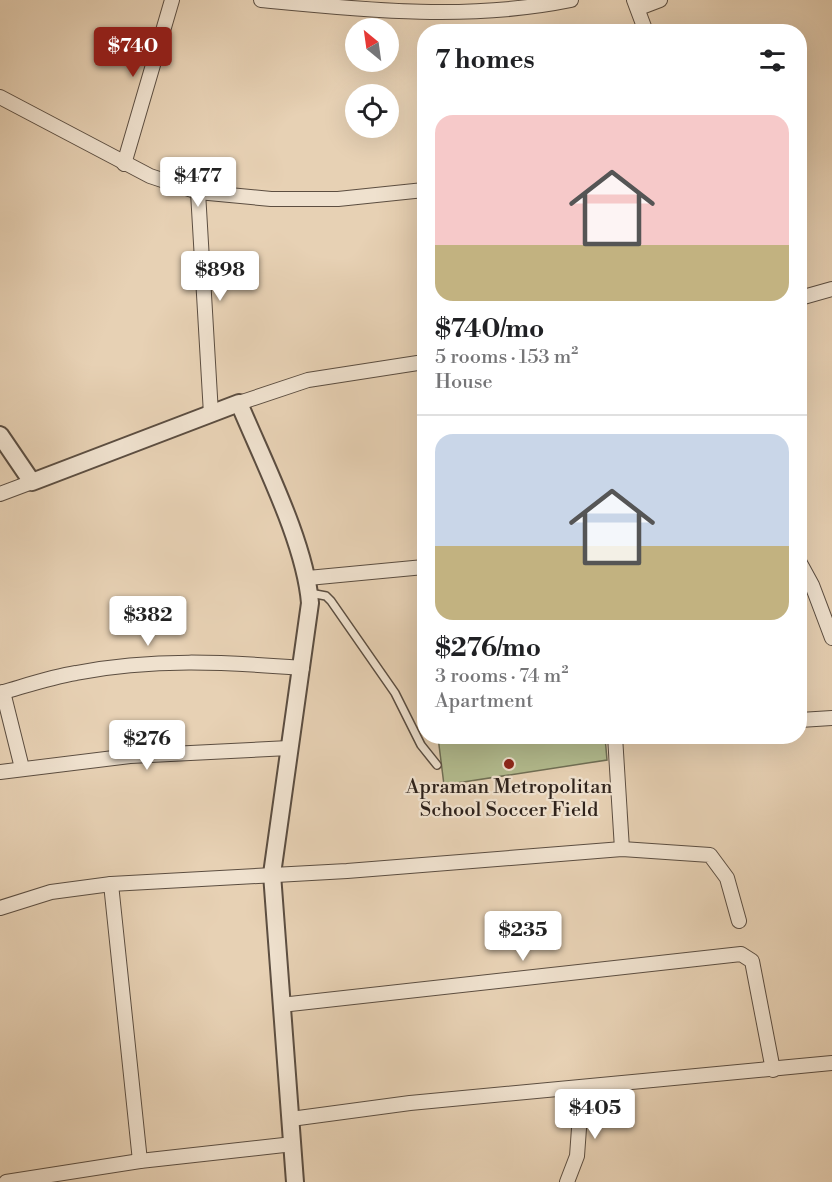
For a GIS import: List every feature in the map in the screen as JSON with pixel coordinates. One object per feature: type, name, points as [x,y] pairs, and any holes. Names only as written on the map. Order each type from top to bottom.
[{"type":"street","points":[[124,164],[172,0]]},
{"type":"street","points":[[261,0],[494,11],[571,0]]},
{"type":"street","points":[[643,24],[636,4],[660,0]]},
{"type":"street","points":[[0,97],[124,164],[150,176],[198,192],[271,199],[338,199],[417,191]]},
{"type":"street","points":[[198,192],[211,414]]},
{"type":"street","points":[[807,296],[832,289]]},
{"type":"street","points":[[0,494],[239,403],[308,380],[417,363]]},
{"type":"street","points":[[239,403],[308,585],[302,668],[272,874],[295,1182]]},
{"type":"street","points":[[0,435],[32,482]]},
{"type":"street","points":[[308,585],[417,568]]},
{"type":"street","points":[[807,575],[832,638]]},
{"type":"street","points":[[22,768],[2,692],[75,673],[145,663],[238,663],[302,668]]},
{"type":"street","points":[[807,720],[832,718]]},
{"type":"street","points":[[615,744],[622,849]]},
{"type":"street","points":[[0,772],[129,756],[289,748]]},
{"type":"street","points":[[0,908],[51,892],[111,884],[622,849],[710,855],[727,878],[739,921]]},
{"type":"street","points":[[111,884],[140,1161]]},
{"type":"street","points":[[281,1005],[741,954],[752,961],[774,1070]]},
{"type":"street","points":[[291,1119],[410,1103],[832,1063]]},
{"type":"street","points":[[567,1182],[577,1156],[582,1087]]},
{"type":"street","points":[[6,1182],[140,1161],[293,1144]]},
{"type":"lane","points":[[308,585],[331,601],[395,693],[417,737]]},
{"type":"lane","points":[[420,744],[437,765]]},
{"type":"green space","name":"Apraman Metropolitan School Soccer Field","points":[[439,744],[606,744],[607,760],[444,785]]},
{"type":"place","name":"Apraman Metropolitan School Soccer Field","points":[[509,764]]}]
